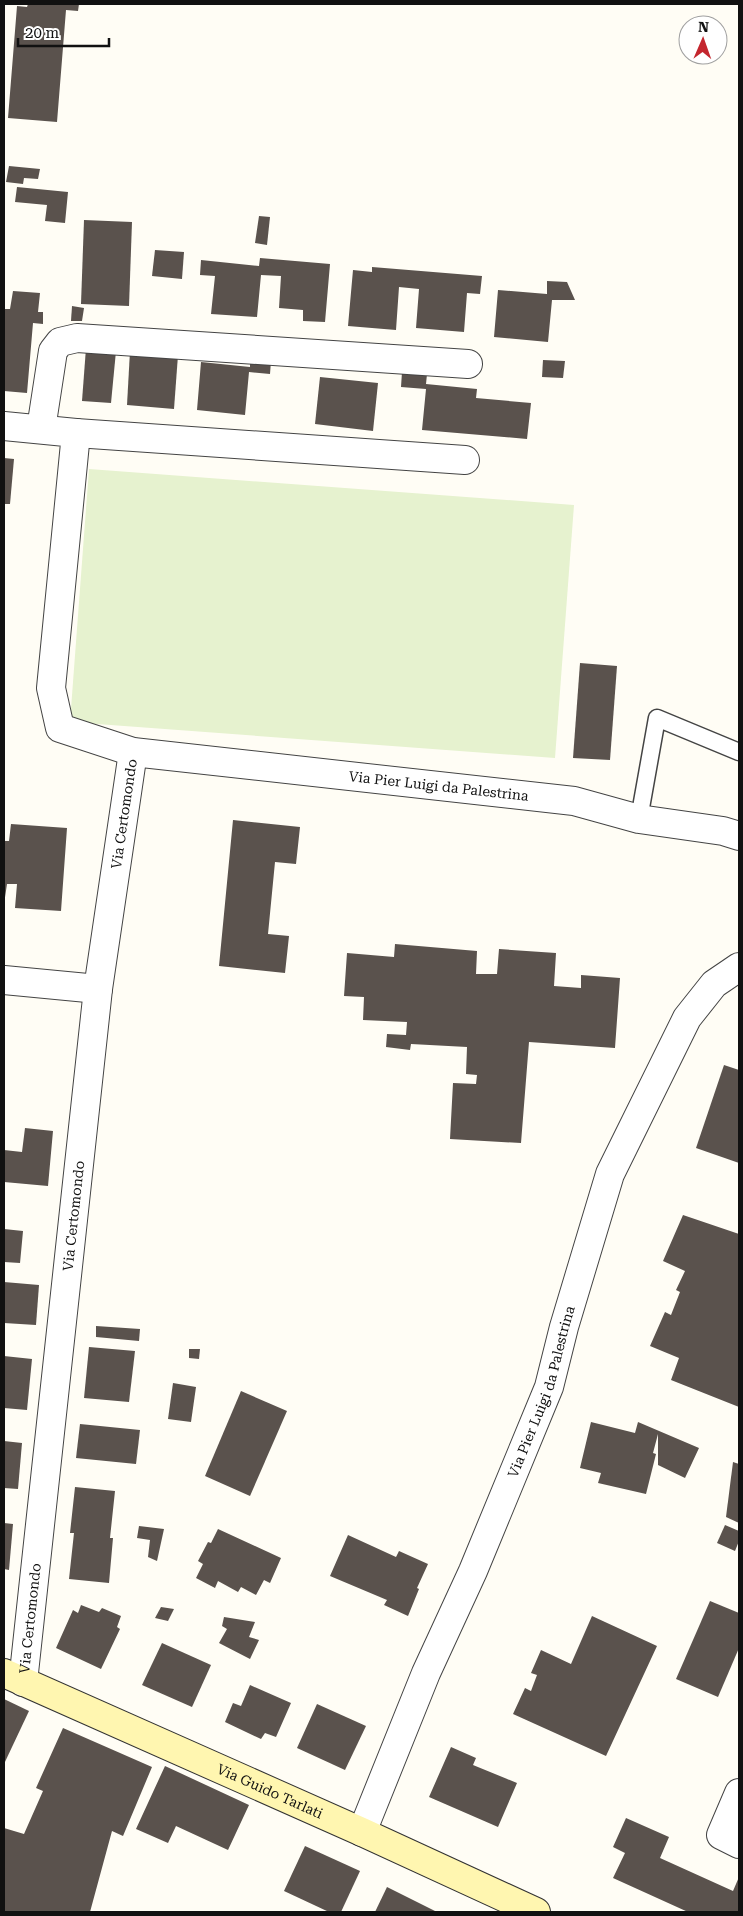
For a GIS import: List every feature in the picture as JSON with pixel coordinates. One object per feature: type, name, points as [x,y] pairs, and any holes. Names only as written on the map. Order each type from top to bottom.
[{"type":"main road","name":"Via Guido Tarlati","points":[[13,1678],[362,1832],[536,1912]]},
{"type":"street","points":[[41,430],[53,351],[60,342],[77,338],[468,364]]},
{"type":"street","points":[[4,426],[76,433],[466,460]]},
{"type":"street","name":"Via Pier Luigi da Palestrina","points":[[76,433],[52,688],[60,728],[133,752],[574,802],[639,819],[723,831],[739,836]]},
{"type":"street","name":"Via Certomondo","points":[[13,1678],[65,1285],[98,989],[133,752]]},
{"type":"street","name":"Via Pier Luigi da Palestrina","points":[[362,1832],[426,1673],[473,1571],[549,1387],[564,1327],[610,1174],[687,1018],[714,984],[739,967]]},
{"type":"street","points":[[4,980],[98,989]]},
{"type":"street","points":[[739,1793],[721,1835],[739,1844]]},
{"type":"lane","points":[[639,819],[658,718],[739,752]]},
{"type":"green space","points":[[89,469],[574,505],[555,758],[70,722]]},
{"type":"building","points":[[28,4],[79,4],[78,11],[66,10],[57,122],[8,118],[17,6],[27,7]]},
{"type":"building","points":[[9,166],[40,169],[38,179],[24,178],[23,184],[6,182]]},
{"type":"building","points":[[17,187],[68,192],[65,223],[45,221],[47,205],[15,202]]},
{"type":"building","points":[[259,216],[270,217],[267,245],[255,243]]},
{"type":"building","points":[[84,220],[132,222],[129,306],[81,304]]},
{"type":"building","points":[[155,250],[184,252],[182,279],[152,276]]},
{"type":"building","points":[[260,258],[330,264],[325,322],[303,321],[303,310],[279,308],[281,276],[261,275],[257,317],[211,314],[215,276],[200,275],[201,260],[259,266]]},
{"type":"building","points":[[372,267],[482,276],[480,294],[467,293],[464,332],[416,328],[419,289],[399,287],[396,330],[348,326],[353,270],[372,272]]},
{"type":"building","points":[[547,281],[567,282],[575,300],[552,300],[548,342],[494,337],[498,290],[547,294]]},
{"type":"building","points":[[13,291],[40,293],[38,312],[43,312],[43,324],[33,323],[27,393],[4,391],[4,309],[10,309]]},
{"type":"building","points":[[72,306],[84,308],[82,321],[71,321]]},
{"type":"building","points":[[86,348],[116,351],[111,403],[82,401]]},
{"type":"building","points":[[130,351],[178,355],[174,409],[127,405]]},
{"type":"building","points":[[250,359],[271,361],[270,374],[249,372],[245,415],[197,410],[201,362],[250,367]]},
{"type":"building","points":[[543,360],[565,361],[563,378],[542,377]]},
{"type":"building","points":[[402,372],[427,374],[426,384],[477,389],[476,398],[531,403],[527,439],[422,430],[426,389],[401,387]]},
{"type":"building","points":[[320,377],[378,383],[373,431],[315,424]]},
{"type":"building","points":[[4,458],[14,459],[10,504],[4,504]]},
{"type":"building","points":[[580,663],[617,666],[610,760],[573,758]]},
{"type":"building","points":[[233,820],[300,827],[296,864],[275,862],[268,934],[289,936],[285,973],[219,966]]},
{"type":"building","points":[[11,824],[67,828],[61,911],[15,908],[17,884],[7,884],[4,904],[4,841],[9,841]]},
{"type":"building","points":[[395,944],[477,951],[476,974],[497,974],[499,949],[556,953],[554,986],[581,988],[581,975],[620,978],[615,1048],[529,1042],[521,1143],[450,1139],[453,1083],[476,1084],[477,1075],[466,1074],[467,1047],[411,1044],[410,1050],[386,1047],[387,1034],[406,1035],[407,1022],[363,1020],[364,997],[344,996],[347,953],[394,957]]},
{"type":"building","points":[[724,1065],[739,1070],[739,1163],[696,1148]]},
{"type":"building","points":[[25,1128],[53,1131],[48,1186],[4,1182],[4,1150],[22,1152]]},
{"type":"building","points":[[683,1215],[739,1234],[739,1407],[671,1380],[679,1358],[650,1346],[665,1312],[671,1315],[680,1292],[676,1290],[685,1271],[663,1261]]},
{"type":"building","points":[[4,1229],[23,1231],[20,1263],[4,1262]]},
{"type":"building","points":[[4,1282],[39,1285],[36,1325],[4,1323]]},
{"type":"building","points":[[96,1326],[140,1329],[139,1341],[96,1337]]},
{"type":"building","points":[[89,1347],[135,1351],[129,1402],[84,1398]]},
{"type":"building","points":[[189,1349],[200,1349],[199,1359],[189,1358]]},
{"type":"building","points":[[4,1356],[32,1359],[27,1410],[4,1408]]},
{"type":"building","points":[[173,1383],[196,1387],[191,1422],[168,1419]]},
{"type":"building","points":[[241,1391],[287,1411],[250,1496],[205,1476]]},
{"type":"building","points":[[591,1422],[635,1433],[638,1422],[699,1448],[685,1478],[658,1465],[658,1434],[653,1453],[656,1454],[646,1494],[598,1483],[601,1473],[580,1468]]},
{"type":"building","points":[[80,1424],[140,1430],[136,1464],[76,1458]]},
{"type":"building","points":[[4,1441],[22,1443],[18,1489],[4,1488]]},
{"type":"building","points":[[733,1462],[739,1464],[739,1523],[726,1517]]},
{"type":"building","points":[[75,1487],[115,1491],[110,1538],[113,1538],[109,1583],[69,1579],[74,1533],[70,1533]]},
{"type":"building","points":[[4,1523],[13,1524],[9,1570],[4,1569]]},
{"type":"building","points":[[725,1525],[739,1531],[739,1541],[735,1551],[717,1543]]},
{"type":"building","points":[[139,1526],[164,1529],[157,1561],[148,1557],[150,1540],[137,1538]]},
{"type":"building","points":[[218,1529],[281,1558],[270,1583],[264,1580],[256,1595],[241,1587],[238,1592],[218,1581],[215,1588],[196,1578],[203,1564],[198,1561],[208,1542],[211,1543]]},
{"type":"building","points":[[348,1535],[396,1557],[399,1551],[428,1564],[417,1588],[419,1589],[408,1616],[384,1605],[387,1600],[330,1576]]},
{"type":"building","points":[[710,1601],[739,1613],[739,1648],[718,1697],[676,1679]]},
{"type":"building","points":[[81,1605],[99,1612],[102,1608],[121,1616],[117,1627],[120,1629],[101,1669],[56,1648],[73,1610],[78,1613]]},
{"type":"building","points":[[161,1607],[174,1609],[168,1621],[155,1618]]},
{"type":"building","points":[[592,1616],[657,1646],[606,1756],[513,1714],[525,1688],[531,1691],[537,1675],[531,1673],[541,1650],[571,1664]]},
{"type":"building","points":[[224,1617],[255,1622],[249,1637],[259,1640],[250,1659],[219,1643],[227,1629],[222,1626]]},
{"type":"building","points":[[162,1643],[211,1665],[192,1707],[142,1685]]},
{"type":"building","points":[[250,1685],[291,1703],[276,1737],[265,1733],[261,1739],[225,1722],[233,1703],[241,1706]]},
{"type":"building","points":[[4,1699],[29,1711],[4,1764]]},
{"type":"building","points":[[317,1704],[366,1726],[345,1770],[297,1748]]},
{"type":"building","points":[[63,1728],[152,1767],[123,1836],[112,1831],[90,1912],[4,1911],[4,1828],[24,1834],[43,1791],[36,1788]]},
{"type":"building","points":[[451,1747],[476,1758],[473,1765],[517,1783],[498,1827],[429,1797]]},
{"type":"building","points":[[165,1766],[249,1805],[228,1850],[176,1826],[168,1843],[136,1829]]},
{"type":"building","points":[[626,1818],[669,1837],[660,1858],[733,1891],[739,1877],[739,1912],[688,1912],[613,1878],[625,1853],[613,1847]]},
{"type":"building","points":[[305,1846],[360,1871],[341,1912],[329,1912],[284,1891]]},
{"type":"building","points":[[387,1887],[437,1912],[375,1912]]}]
